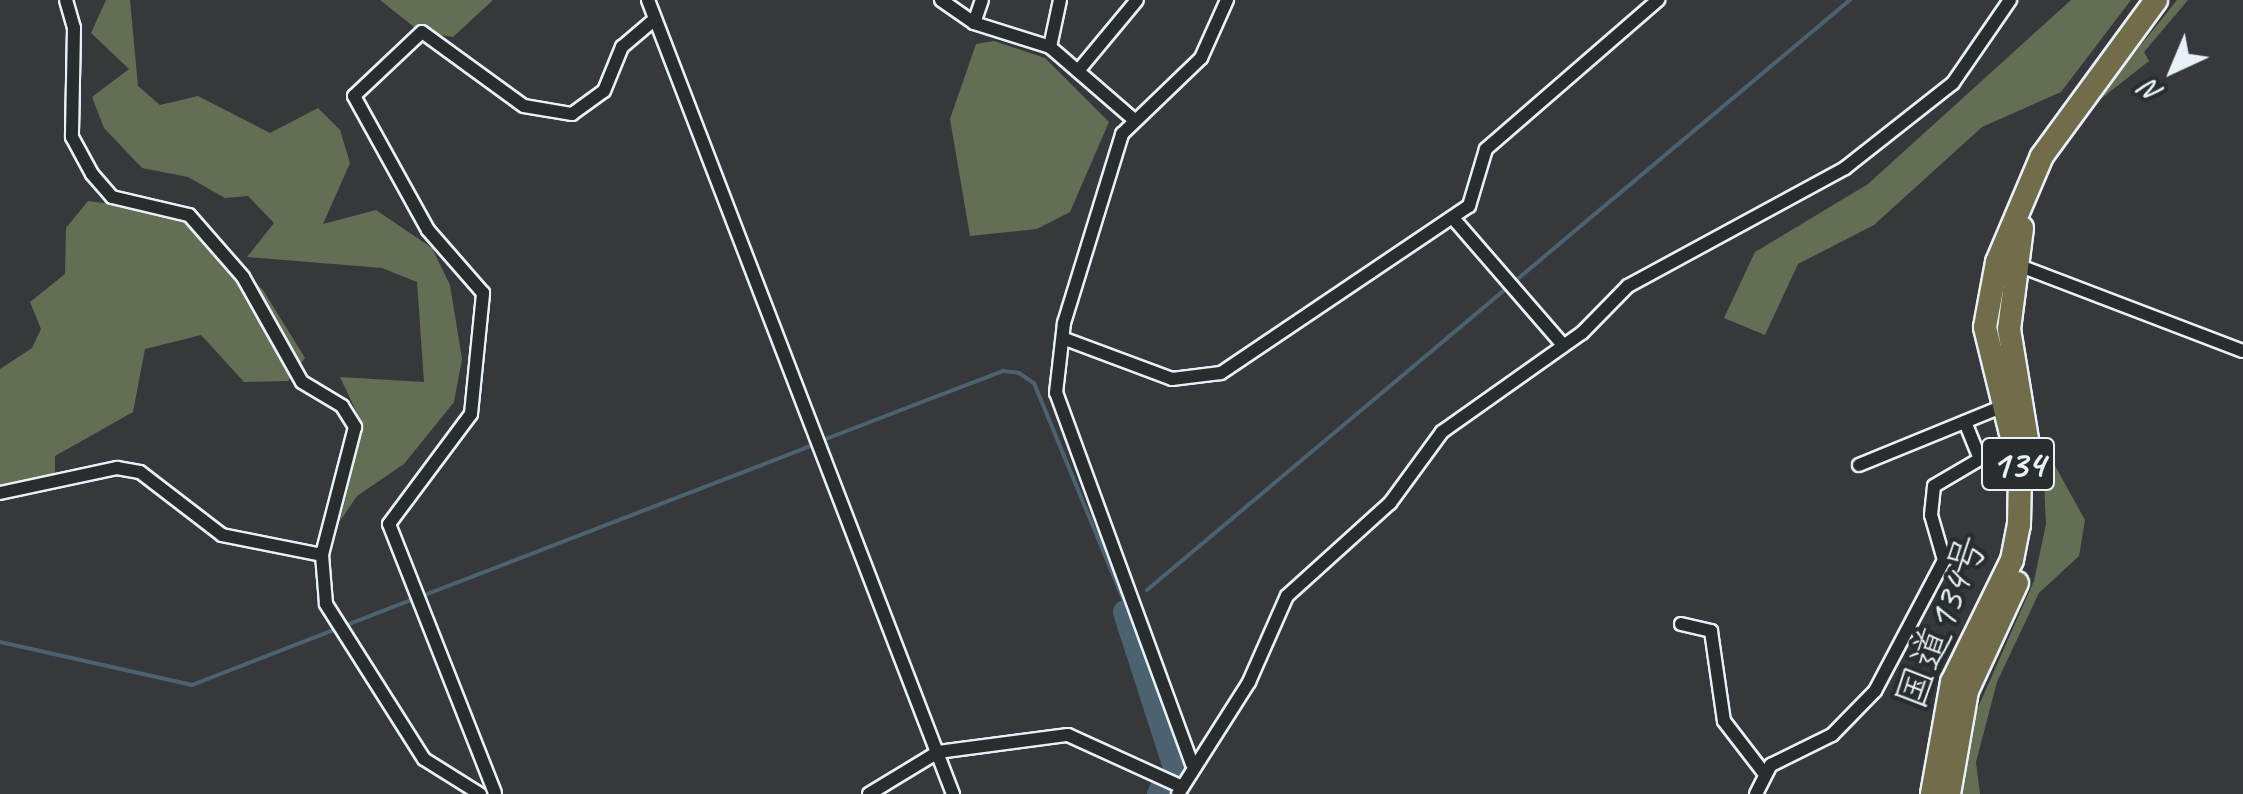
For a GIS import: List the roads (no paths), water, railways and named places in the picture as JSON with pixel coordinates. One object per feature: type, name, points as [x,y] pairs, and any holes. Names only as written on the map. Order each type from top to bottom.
[{"type":"highway","name":"国道134号","points":[[1932,794],[1952,682],[2012,560],[2018,525],[2020,471],[1998,398],[1984,327],[2008,234],[2055,135],[2156,0]]},
{"type":"highway","name":"国道134号","points":[[1949,794],[1958,718],[2025,562],[2033,518],[2010,302],[2015,264],[2055,135]]},
{"type":"highway","points":[[2008,234],[2015,264],[1996,293],[1998,398],[2010,392],[2010,302]]},
{"type":"street","points":[[66,0],[74,28],[72,137],[92,174],[112,197],[189,215],[244,277],[302,382],[342,406],[355,427],[322,555],[336,622],[424,759],[480,794]]},
{"type":"street","points":[[648,0],[953,794]]},
{"type":"street","points":[[941,0],[974,23],[1050,47],[1134,119]]},
{"type":"street","points":[[974,23],[982,0]]},
{"type":"street","points":[[1050,47],[1060,0]]},
{"type":"street","points":[[1078,71],[1137,0]]},
{"type":"street","points":[[1192,764],[1060,412],[1065,338],[1116,152],[1134,119],[1201,58],[1227,0]]},
{"type":"street","points":[[1065,338],[1154,375],[1207,380],[1475,200],[1486,149],[1658,0]]},
{"type":"street","points":[[869,794],[900,784],[938,752],[1068,734],[1179,790],[1192,764],[1249,682],[1287,596],[1390,504],[1442,432],[1563,346],[1628,286],[1805,195],[1941,94],[2010,0]]},
{"type":"street","points":[[495,794],[415,592],[390,514],[471,414],[484,293],[428,230],[360,119],[358,87],[422,32],[524,106],[572,114],[604,91],[622,47],[655,19]]},
{"type":"street","points":[[1453,218],[1563,346]]},
{"type":"street","points":[[2015,264],[2243,352]]},
{"type":"street","points":[[1859,464],[1965,422],[1998,398]]},
{"type":"street","points":[[1756,794],[1764,773],[1832,735],[1874,691],[1944,560],[1930,516],[1934,486],[1980,459],[1965,422]]},
{"type":"street","points":[[0,493],[117,468],[140,472],[222,535],[322,555]]},
{"type":"street","points":[[1681,624],[1711,631],[1724,721],[1764,773]]},
{"type":"waterway","points":[[1147,590],[1850,0]]},
{"type":"waterway","points":[[823,440],[1003,371],[1019,373],[1034,383],[1127,609]]},
{"type":"waterway","points":[[422,596],[815,444]]},
{"type":"waterway","points":[[0,642],[192,685],[414,599]]},
{"type":"waterway","points":[[1125,612],[1174,764]]},
{"type":"waterway","points":[[1159,794],[1163,785]]}]
